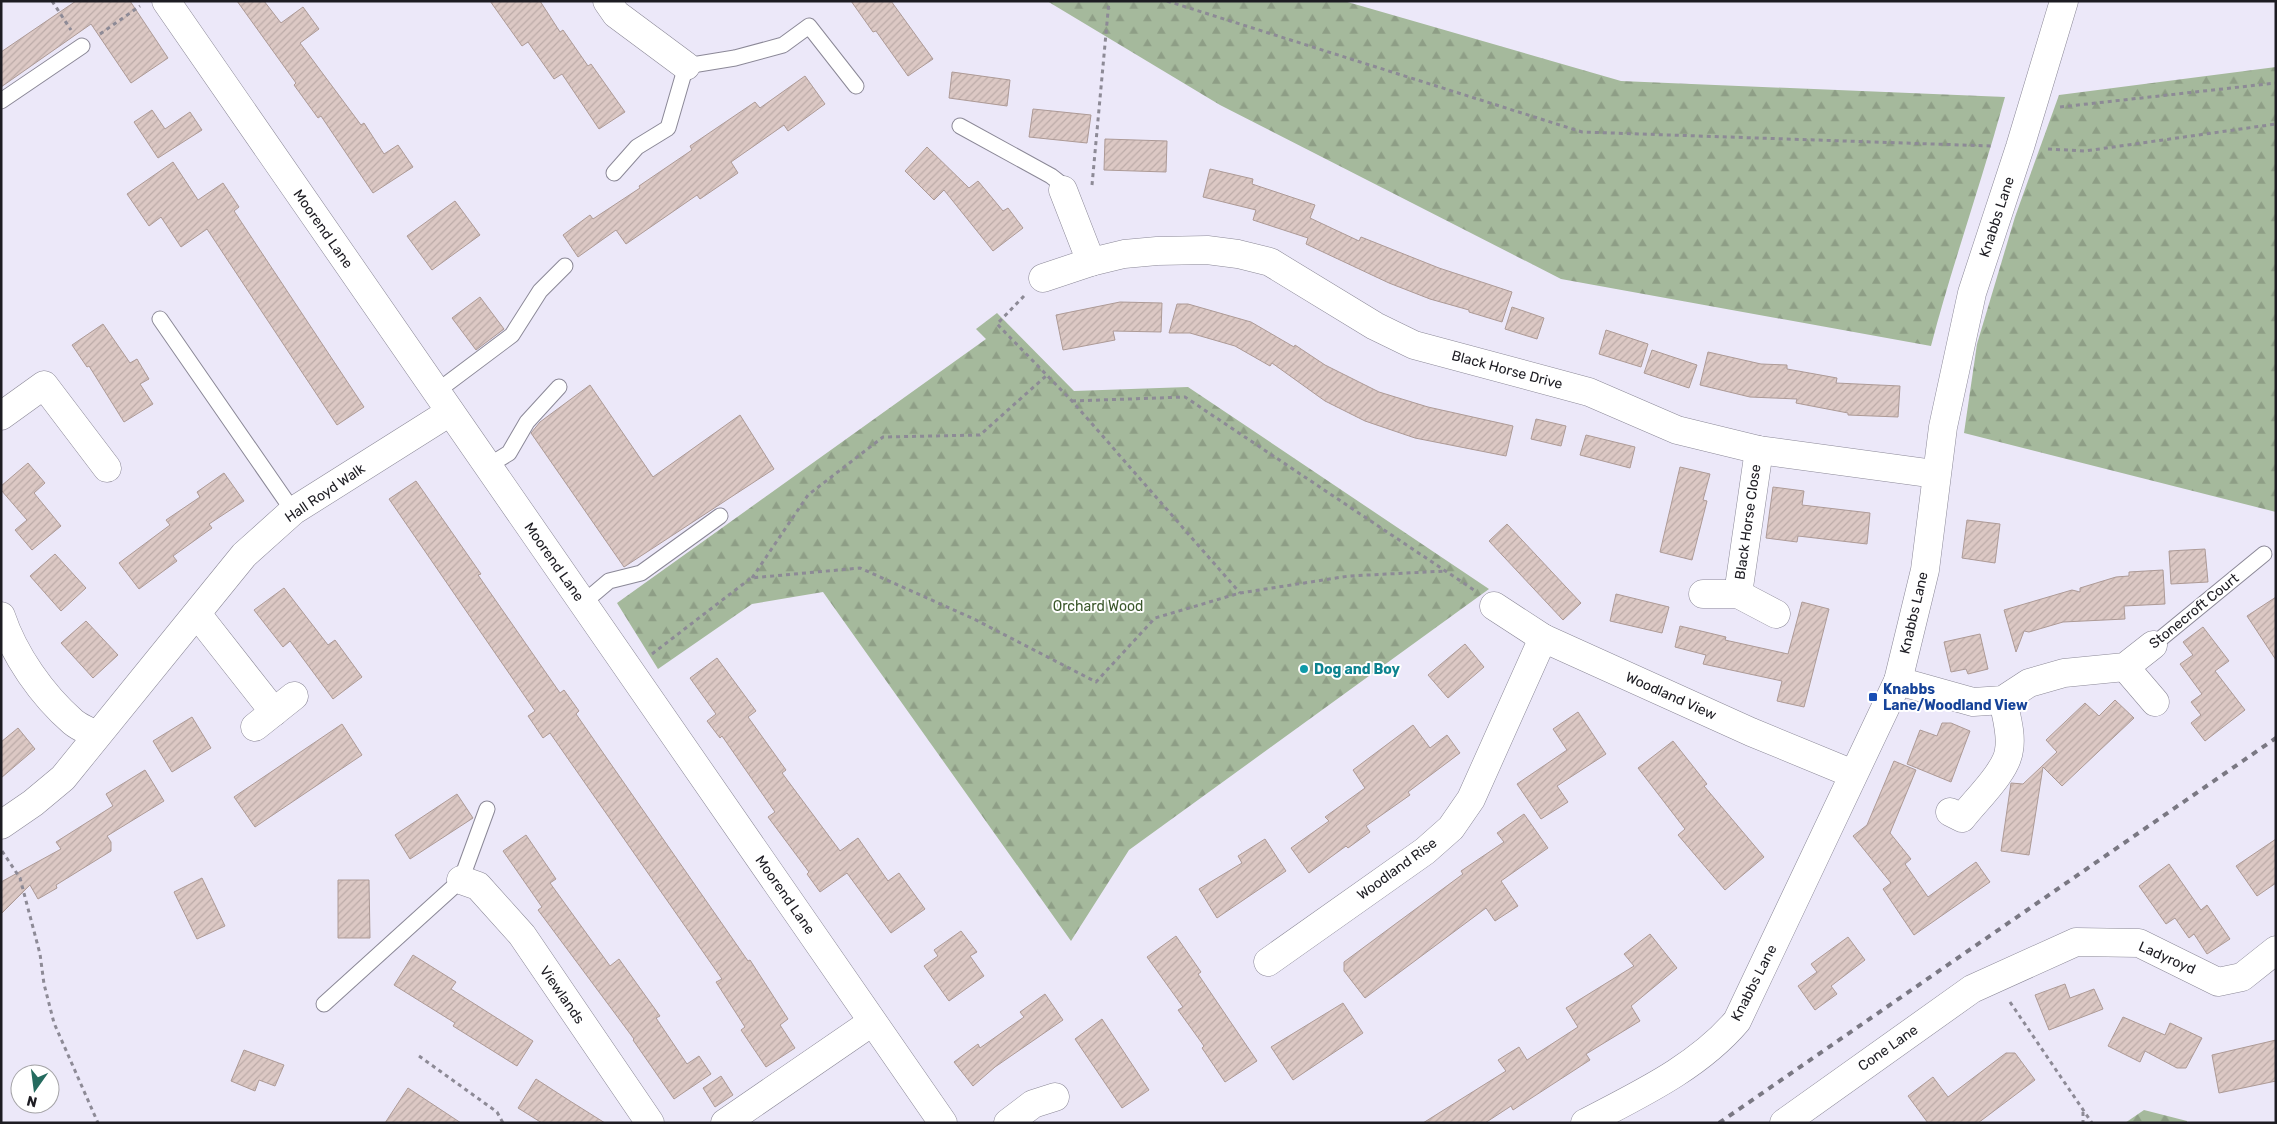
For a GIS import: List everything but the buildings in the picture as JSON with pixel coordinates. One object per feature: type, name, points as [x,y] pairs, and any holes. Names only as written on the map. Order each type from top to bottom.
[{"type":"street","name":"Moorend Lane","points":[[166,1],[942,1123]]},
{"type":"street","points":[[607,1],[616,14],[686,66]]},
{"type":"street","name":"Knabbs Lane","points":[[1585,1123],[1648,1088],[1696,1058],[1722,1039],[1737,1021],[1898,681],[1925,570],[1943,427],[1972,293],[2020,147],[2064,1]]},
{"type":"street","points":[[1063,190],[1092,262]]},
{"type":"street","name":"Black Horse Drive","points":[[1043,278],[1124,254],[1207,250],[1238,254],[1270,262],[1375,326],[1414,346],[1588,392],[1677,430],[1758,450],[1936,474]]},
{"type":"street","points":[[1,416],[44,385],[107,468]]},
{"type":"street","name":"Hall Royd Walk","points":[[1,825],[33,803],[63,778],[244,554],[293,511],[443,402]]},
{"type":"street","name":"Black Horse Close","points":[[1738,594],[1758,450]]},
{"type":"street","name":"Black Horse Close","points":[[1703,594],[1738,594],[1776,614]]},
{"type":"street","name":"Woodland View","points":[[1494,606],[1543,638],[1751,732],[1853,774]]},
{"type":"street","points":[[197,614],[274,712]]},
{"type":"street","points":[[1,616],[15,649],[43,689],[74,723],[97,735]]},
{"type":"street","name":"Woodland Rise","points":[[1268,962],[1426,851],[1451,828],[1471,799],[1543,638]]},
{"type":"street","name":"Stonecroft Court","points":[[2125,667],[2153,645]]},
{"type":"street","points":[[1898,681],[1973,702],[2003,700],[2029,683],[2055,676],[2125,667],[2155,702]]},
{"type":"street","points":[[1950,812],[1962,818],[2003,766],[2010,752],[2010,736],[2003,700]]},
{"type":"street","name":"Viewlands","points":[[462,880],[478,886],[522,936],[650,1123]]},
{"type":"street","name":"Ladyroyd","points":[[1994,979],[2076,942],[2139,943],[2218,982],[2242,977],[2276,950]]},
{"type":"street","name":"Cone Lane","points":[[1784,1123],[1972,989],[1994,979]]},
{"type":"street","points":[[725,1123],[872,1022]]},
{"type":"street","points":[[1008,1123],[1033,1104],[1055,1097]]},
{"type":"lane","points":[[614,174],[637,147],[668,128],[686,66],[735,58],[783,45],[809,26],[856,86]]},
{"type":"lane","points":[[1,101],[82,46]]},
{"type":"lane","points":[[960,126],[1051,176],[1060,183],[1063,190]]},
{"type":"lane","points":[[443,402],[512,335],[540,291],[565,266]]},
{"type":"lane","points":[[160,319],[293,511]]},
{"type":"lane","points":[[488,466],[509,453],[527,422],[559,387]]},
{"type":"lane","points":[[582,603],[608,581],[641,572],[720,516]]},
{"type":"lane","name":"Stonecroft Court","points":[[2153,645],[2264,554]]},
{"type":"lane","points":[[324,1004],[462,880],[487,809]]},
{"type":"path","points":[[52,1],[82,46],[148,1]]},
{"type":"path","points":[[1092,190],[1109,1]]},
{"type":"path","points":[[1168,1],[1582,132],[2020,147],[2084,151],[2276,124]]},
{"type":"path","points":[[2035,99],[2055,107],[2276,83]]},
{"type":"path","points":[[1043,278],[996,324],[1072,401],[1240,593]]},
{"type":"path","points":[[627,667],[650,655],[751,578],[808,495],[883,437],[980,435],[1046,376]]},
{"type":"path","points":[[1072,401],[1185,397],[1446,571],[1494,606]]},
{"type":"path","points":[[751,578],[860,568],[974,619],[1096,682],[1155,618],[1240,593],[1349,576],[1446,571]]},
{"type":"path","points":[[1,850],[20,878],[40,954],[44,984],[54,1024],[98,1123]]},
{"type":"path","points":[[1994,979],[2092,1123]]},
{"type":"path","points":[[419,1056],[497,1112],[503,1123]]},
{"type":"path","points":[[2083,1111],[2083,1123]]},
{"type":"green space","points":[[1047,1],[1344,1],[1621,81],[2005,97],[1931,346],[1561,279],[1220,105]]},
{"type":"green space","points":[[2276,67],[2276,512],[1964,433],[1977,344],[2015,217],[2059,95]]},
{"type":"green space","name":"Orchard Wood","points":[[997,313],[1074,391],[1188,387],[1489,589],[1129,850],[1071,941],[823,592],[752,604],[658,669],[617,603],[986,339],[976,329]]},
{"type":"green space","points":[[2144,1110],[2187,1121],[2187,1123],[2125,1123]]},
{"type":"railway","points":[[1719,1123],[2276,738]]},
{"type":"place","name":"Dog and Boy","points":[[1304,669]]},
{"type":"place","name":"Knabbs Lane/Woodland View","points":[[1873,697]]}]
